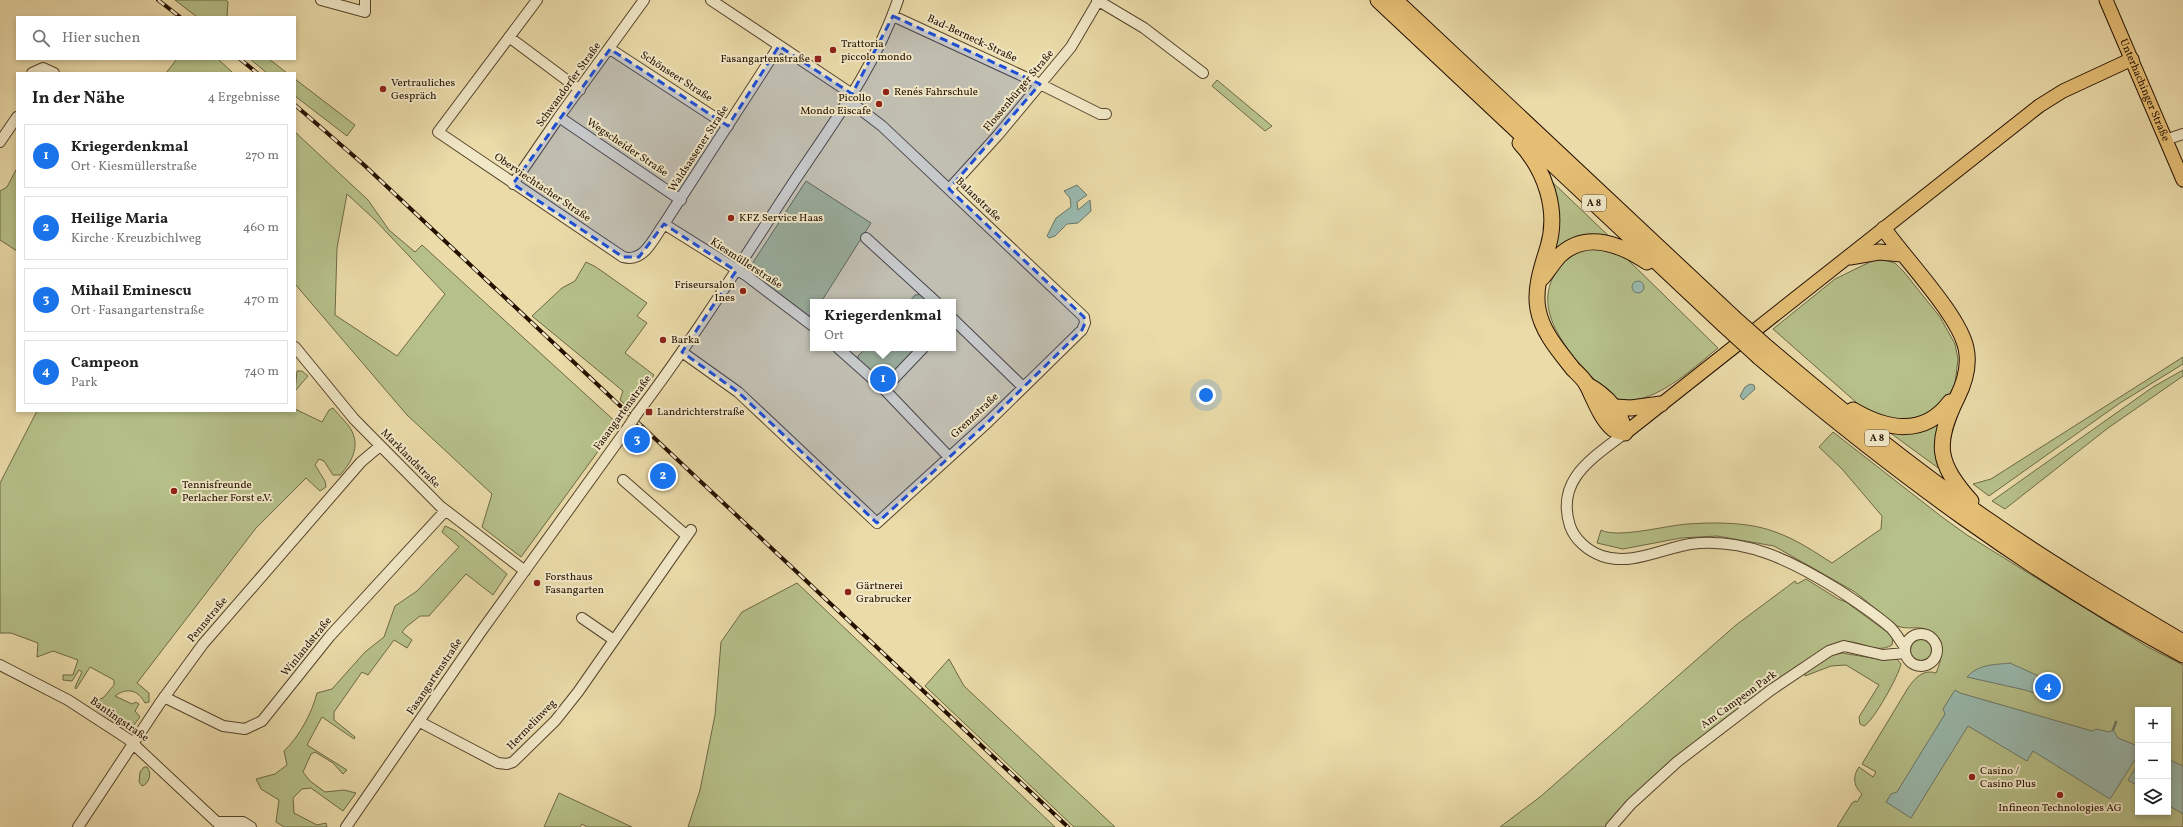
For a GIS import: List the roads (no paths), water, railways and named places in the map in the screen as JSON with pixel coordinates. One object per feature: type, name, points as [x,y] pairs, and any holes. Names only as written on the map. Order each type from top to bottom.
[{"type":"highway","name":"A 8","points":[[1378,0],[1687,290],[1728,321]]},
{"type":"highway","name":"A 8","points":[[1394,0],[1728,321],[1832,418],[1961,503]]},
{"type":"highway","points":[[1501,115],[1504,127],[1524,148],[1538,168],[1548,193],[1551,207],[1552,227],[1540,280],[1537,304],[1543,326],[1555,345],[1586,384],[1590,395],[1614,430],[1625,433],[1621,417],[1615,407],[1596,390],[1586,384]]},
{"type":"highway","points":[[1884,229],[1947,310],[1961,332],[1967,349],[1968,361],[1964,383],[1946,419],[1942,443],[1946,465],[1961,503],[1982,524],[2092,602],[2183,655]]},
{"type":"highway","points":[[1540,280],[1556,260],[1570,248],[1582,243],[1602,242],[1615,244],[1630,251],[1687,290]]},
{"type":"highway","points":[[1850,257],[1879,252],[1902,254]]},
{"type":"highway","name":"A 8","points":[[1764,353],[1795,371],[1877,438],[1961,503]]},
{"type":"highway","points":[[1795,371],[1866,418],[1886,426],[1905,427],[1926,423],[1943,411],[1964,383]]},
{"type":"highway","points":[[1615,407],[1631,408],[1661,404]]},
{"type":"highway","points":[[1982,524],[2183,642]]},
{"type":"main road","name":"Unterhachinger Straße","points":[[2106,0],[2183,180]]},
{"type":"main road","points":[[1625,433],[2040,106],[2063,91],[2132,59]]},
{"type":"street","points":[[321,0],[365,12],[365,0]]},
{"type":"street","points":[[537,0],[510,37],[580,90]]},
{"type":"street","name":"Schwandorfer Straße","points":[[513,184],[559,117],[610,49],[644,0]]},
{"type":"street","name":"Balanstraße","points":[[711,0],[850,97],[1084,317],[1085,323]]},
{"type":"street","name":"Fasangartenstraße","points":[[346,827],[420,722],[446,681],[682,352],[850,97],[867,68],[893,16],[898,0]]},
{"type":"street","points":[[1097,0],[1144,28],[1203,73]]},
{"type":"street","name":"Flossenbürger Straße","points":[[949,189],[998,135],[1071,48],[1097,0]]},
{"type":"street","name":"Bad-Berneck-Straße","points":[[893,16],[1040,84],[1100,114],[1106,114]]},
{"type":"street","name":"Oberviechtacher Straße","points":[[510,37],[438,132],[513,184],[623,256],[634,259]]},
{"type":"street","name":"Waldsassener Straße","points":[[634,259],[643,252],[681,200],[779,46]]},
{"type":"street","name":"Schönseer Straße","points":[[610,49],[728,126]]},
{"type":"street","points":[[34,72],[43,68],[52,72]]},
{"type":"street","name":"Wegscheider Straße","points":[[559,117],[681,200]]},
{"type":"street","points":[[0,142],[16,118]]},
{"type":"street","points":[[2165,140],[2183,134]]},
{"type":"street","name":"Kiesmüllerstraße","points":[[664,224],[760,286],[810,324]]},
{"type":"street","points":[[866,238],[933,299]]},
{"type":"street","points":[[956,322],[1023,387]]},
{"type":"street","name":"Grenzstraße","points":[[682,352],[738,392],[877,523],[1023,387],[1082,330],[1085,323]]},
{"type":"street","name":"Marklandstraße","points":[[296,349],[354,419],[445,511],[525,571]]},
{"type":"street","points":[[841,351],[884,390],[949,457]]},
{"type":"street","points":[[884,390],[920,351]]},
{"type":"street","points":[[1625,433],[1582,468],[1569,488],[1566,508],[1571,528],[1576,538],[1589,550],[1603,557],[1620,560],[1691,544],[1728,544],[1764,551],[1780,557],[1815,576],[1855,601],[1892,629],[1905,650],[1908,659],[1918,666],[1924,666],[1934,659],[1937,649],[1933,640],[1924,635],[1914,636],[1892,629]]},
{"type":"street","name":"Pennstraße","points":[[78,827],[133,742],[203,644],[361,462],[380,446]]},
{"type":"street","name":"Hermelinweg","points":[[420,722],[498,763],[507,764],[518,758],[555,721],[689,533],[623,480]]},
{"type":"street","name":"Winlandstraße","points":[[164,697],[223,726],[245,729],[262,721],[330,636],[445,511]]},
{"type":"street","points":[[582,618],[614,640]]},
{"type":"street","points":[[1905,650],[1914,636]]},
{"type":"street","points":[[1883,655],[1896,648],[1898,638]]},
{"type":"street","name":"Am Campeon Park","points":[[1611,827],[1630,804],[1677,762],[1771,690],[1830,652],[1844,646],[1883,655],[1905,650]]},
{"type":"street","name":"Bantingstraße","points":[[0,665],[68,700],[133,742],[220,825],[243,822],[251,827]]},
{"type":"street","points":[[0,675],[12,671]]},
{"type":"water","points":[[1077,185],[1087,195],[1077,202],[1078,210],[1090,200],[1091,211],[1078,223],[1067,224],[1055,236],[1049,238],[1047,236],[1056,218],[1071,207],[1070,198],[1064,191]]},
{"type":"water","points":[[1636,281],[1640,281],[1644,287],[1640,293],[1636,293],[1632,289],[1632,285]]},
{"type":"water","points":[[1750,384],[1754,385],[1755,389],[1743,400],[1740,396],[1745,387]]},
{"type":"water","points":[[2010,663],[2054,683],[2057,700],[2025,690],[1967,677],[1981,667]]},
{"type":"water","points":[[1955,690],[1960,693],[2092,731],[2096,729],[2109,732],[2113,730],[2118,738],[2135,745],[2135,760],[2110,799],[2033,751],[2027,761],[1968,726],[1911,818],[1886,802],[1891,794],[1897,792],[1945,714],[1943,709]]},
{"type":"water","points":[[2171,760],[2183,766],[2183,814],[2171,807]]},
{"type":"water","points":[[2135,769],[2135,784],[2128,780]]},
{"type":"waterway","points":[[2113,730],[2116,722]]},
{"type":"railway","points":[[158,0],[179,16]]},
{"type":"railway","points":[[241,60],[256,72]]},
{"type":"railway","points":[[296,106],[363,164],[1068,827]]},
{"type":"place","name":"Trattoria piccolo mondo","points":[[833,50]]},
{"type":"place","name":"Fasangartenstraße","points":[[818,59]]},
{"type":"place","name":"Vertrauliches Gespräch","points":[[383,89]]},
{"type":"place","name":"Renés Fahrschule","points":[[886,92]]},
{"type":"place","name":"Picollo Mondo Eiscafe","points":[[879,104]]},
{"type":"place","name":"KFZ Service Haas","points":[[731,218]]},
{"type":"place","name":"Friseursalon Ines","points":[[743,291]]},
{"type":"place","name":"Barka","points":[[663,340]]},
{"type":"place","name":"Kriegerdenkmal","points":[[883,379]]},
{"type":"place","name":"Landrichterstraße","points":[[649,412]]},
{"type":"place","name":"Mihail Eminescu","points":[[637,440]]},
{"type":"place","name":"Heilige Maria","points":[[663,476]]},
{"type":"place","name":"Tennisfreunde Perlacher Forst e.V.","points":[[174,491]]},
{"type":"place","name":"Forsthaus Fasangarten","points":[[537,583]]},
{"type":"place","name":"Gärtnerei Grabrucker","points":[[848,592]]},
{"type":"place","name":"Campeon","points":[[2048,687]]},
{"type":"place","name":"Casino / Casino Plus","points":[[1972,777]]},
{"type":"place","name":"Infineon Technologies AG","points":[[2060,795]]}]
